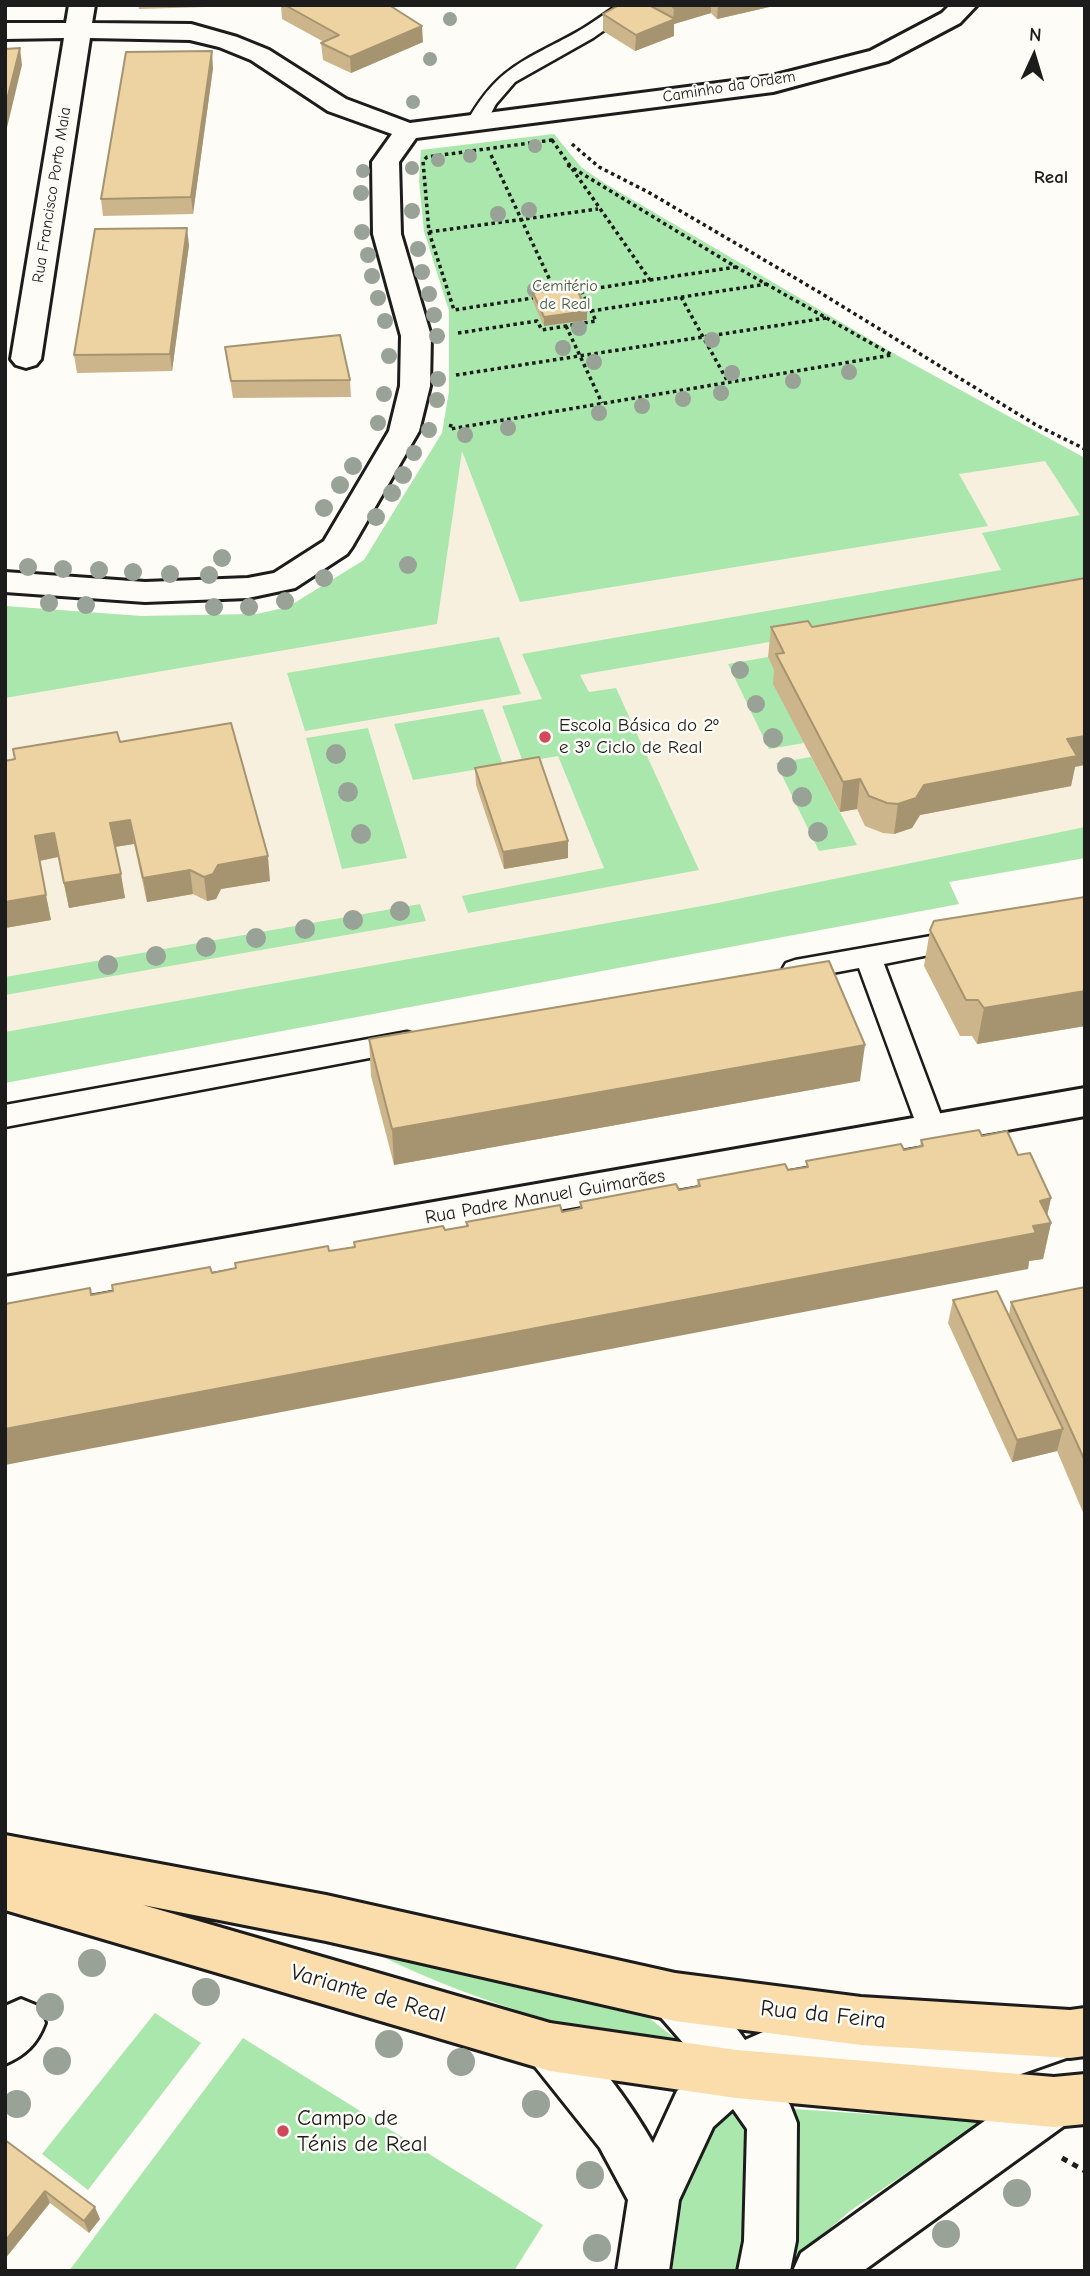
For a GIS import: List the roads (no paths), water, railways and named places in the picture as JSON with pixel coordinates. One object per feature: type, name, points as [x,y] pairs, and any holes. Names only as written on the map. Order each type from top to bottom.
[{"type":"main road","points":[[5,1857],[326,1918],[675,1997]]},
{"type":"main road","name":"Variante de Real","points":[[5,1888],[550,2047],[737,2074]]},
{"type":"main road","name":"Rua da Feira","points":[[675,1997],[861,2021],[1078,2033]]},
{"type":"main road","points":[[737,2074],[1069,2101]]},
{"type":"street","name":"Caminho da Ordem","points":[[408,131],[773,84],[879,56],[951,18],[965,5]]},
{"type":"street","points":[[5,31],[80,18],[191,32],[228,42],[260,55],[337,106],[408,131],[385,162],[387,234],[416,336],[415,386],[404,431],[336,547],[284,581],[248,588],[145,592],[5,582]]},
{"type":"street","name":"Rua Francisco Porto Maia","points":[[26,359],[80,18]]},
{"type":"street","name":"Rua Padre Manuel Guimarães","points":[[5,1293],[1085,1102]]},
{"type":"street","points":[[675,1997],[713,2036],[772,2123],[770,2241],[764,2271]]},
{"type":"street","name":"Rua da Feira","points":[[643,2271],[654,2197],[695,2109],[737,2074],[770,2053],[797,2047],[1001,2057],[1078,2033]]},
{"type":"street","points":[[550,2047],[618,2130],[654,2197]]},
{"type":"street","points":[[819,2271],[1069,2101]]},
{"type":"lane","points":[[477,122],[488,99],[529,61],[581,38],[631,5]]},
{"type":"lane","points":[[772,974],[989,935]]},
{"type":"lane","points":[[868,957],[932,1129]]},
{"type":"lane","points":[[5,1116],[430,1038]]},
{"type":"place","name":"Escola Básica do 2º e 3º Ciclo de Real","points":[[545,737]]},
{"type":"place","name":"Campo de Ténis de Real","points":[[283,2131]]},
{"type":"district","name":"Real","points":[[1051,178]]},
{"type":"park label","name":"Cemitério de Real","points":[[565,295]]}]
